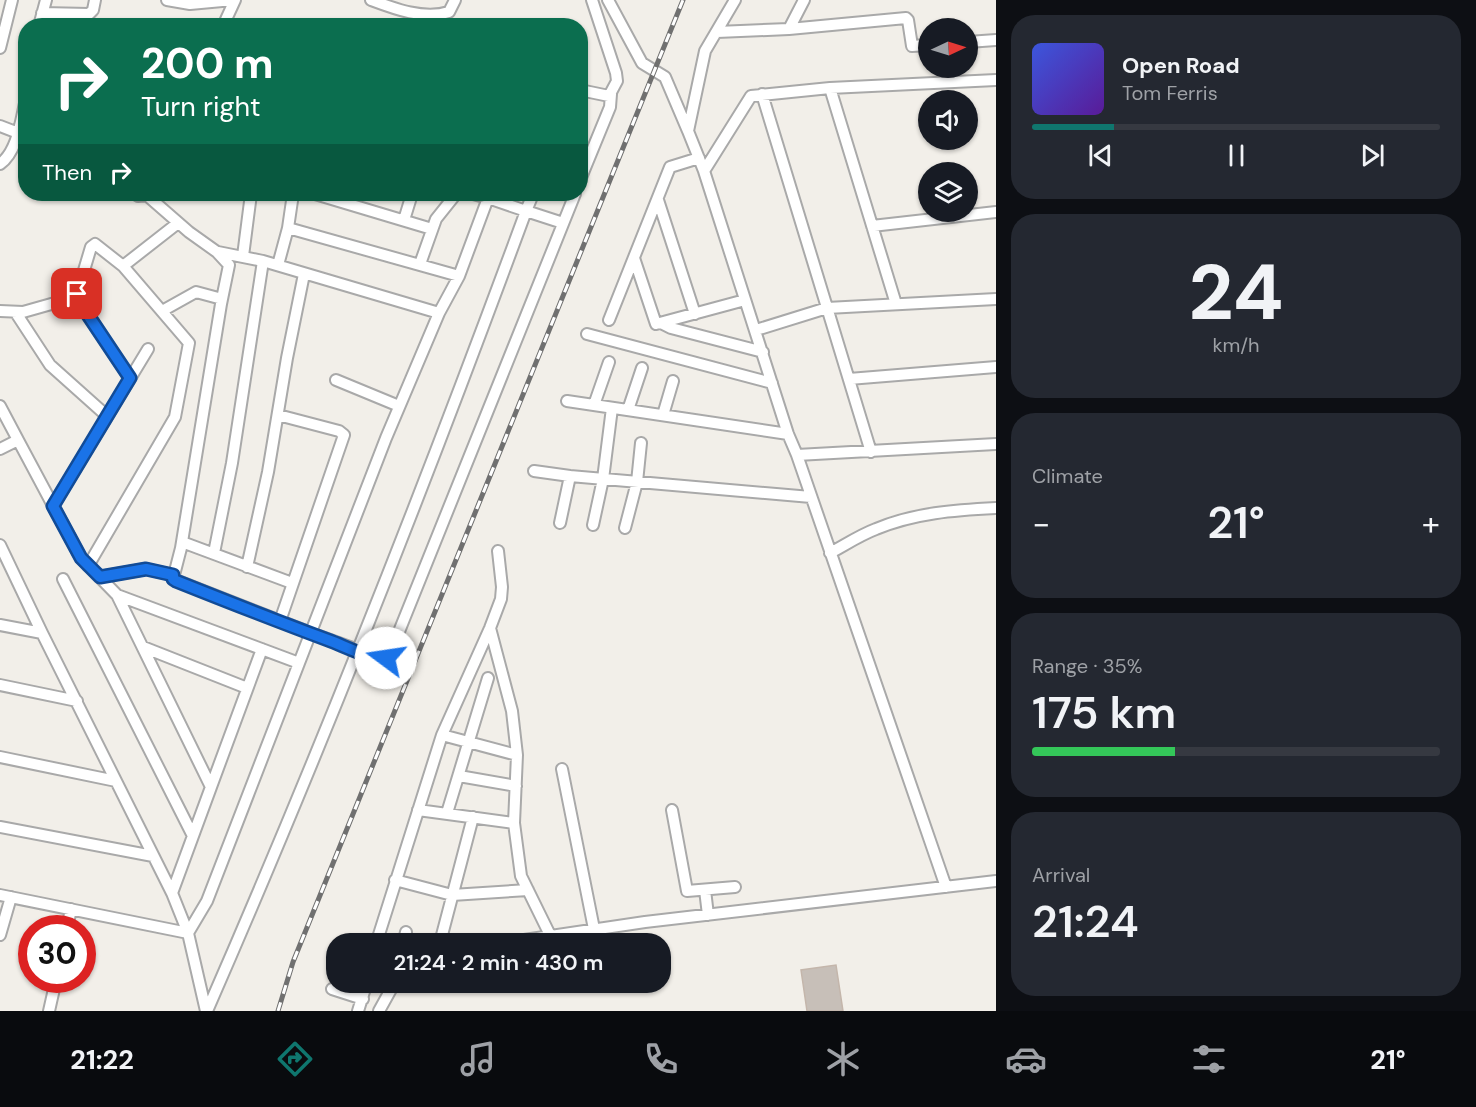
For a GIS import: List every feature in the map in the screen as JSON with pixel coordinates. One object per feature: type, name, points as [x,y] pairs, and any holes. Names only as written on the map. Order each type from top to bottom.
[{"type":"street","points":[[0,48],[12,0]]},
{"type":"street","points":[[41,18],[46,0]]},
{"type":"street","points":[[42,13],[89,14],[93,10],[95,0]]},
{"type":"street","points":[[167,0],[190,4],[234,0],[227,18]]},
{"type":"street","points":[[371,0],[399,10],[435,15],[449,12],[455,0]]},
{"type":"street","points":[[588,160],[610,106],[617,76],[591,0]]},
{"type":"street","points":[[608,0],[642,63],[665,77],[704,171],[788,434],[946,887]]},
{"type":"street","points":[[688,131],[704,55],[735,0]]},
{"type":"street","points":[[789,29],[804,0]]},
{"type":"street","points":[[717,32],[789,29],[906,18],[912,46],[918,46]]},
{"type":"street","points":[[978,41],[996,40]]},
{"type":"street","points":[[704,171],[751,96],[830,88],[996,80]]},
{"type":"street","points":[[830,88],[896,304]]},
{"type":"street","points":[[588,92],[606,97],[611,94]]},
{"type":"street","points":[[762,94],[871,452]]},
{"type":"street","points":[[0,126],[18,133]]},
{"type":"street","points":[[0,164],[7,159],[18,139]]},
{"type":"street","points":[[609,320],[670,167],[699,158]]},
{"type":"street","points":[[658,200],[695,314]]},
{"type":"street","points":[[155,201],[178,223],[217,252],[229,265],[182,542],[173,579],[381,658],[386,658],[390,654],[572,201]]},
{"type":"street","points":[[243,256],[251,201]]},
{"type":"street","points":[[278,266],[292,201]]},
{"type":"street","points":[[339,201],[432,229]]},
{"type":"street","points":[[404,220],[410,201]]},
{"type":"street","points":[[420,264],[432,229],[449,201]]},
{"type":"street","points":[[188,933],[207,901],[399,406],[439,313],[459,276],[487,201]]},
{"type":"street","points":[[497,201],[563,223]]},
{"type":"street","points":[[207,1011],[282,839],[462,386],[530,201]]},
{"type":"street","points":[[872,226],[996,212]]},
{"type":"street","points":[[123,266],[178,223]]},
{"type":"street","points":[[288,228],[459,276]]},
{"type":"street","points":[[76,297],[93,245],[98,245],[123,266],[189,343],[175,417],[88,566]]},
{"type":"street","points":[[217,252],[263,261],[439,313]]},
{"type":"street","points":[[634,258],[655,323],[745,300]]},
{"type":"street","points":[[214,553],[232,463],[263,261]]},
{"type":"street","points":[[247,567],[268,472],[304,274]]},
{"type":"street","points":[[162,311],[196,292],[222,299]]},
{"type":"street","points":[[0,312],[16,313],[76,297]]},
{"type":"street","points":[[76,297],[130,378]]},
{"type":"street","points":[[756,330],[827,308],[996,299]]},
{"type":"street","points":[[16,313],[50,365],[107,416]]},
{"type":"street","points":[[661,323],[671,328],[763,352]]},
{"type":"street","points":[[587,334],[772,383]]},
{"type":"street","points":[[53,506],[148,350]]},
{"type":"street","points":[[594,405],[609,362]]},
{"type":"street","points":[[849,379],[996,366]]},
{"type":"street","points":[[628,410],[642,368]]},
{"type":"street","points":[[336,380],[399,406]]},
{"type":"street","points":[[663,415],[673,381]]},
{"type":"street","points":[[567,401],[788,434]]},
{"type":"street","points":[[0,406],[81,558],[117,595],[211,787]]},
{"type":"street","points":[[592,525],[603,479],[612,408]]},
{"type":"street","points":[[278,415],[339,431],[344,435],[280,621]]},
{"type":"street","points":[[0,449],[18,440]]},
{"type":"street","points":[[625,528],[637,482],[641,443]]},
{"type":"street","points":[[797,455],[996,444]]},
{"type":"street","points":[[534,471],[810,497]]},
{"type":"street","points":[[560,523],[570,476]]},
{"type":"street","points":[[830,553],[874,530],[902,520],[965,509],[996,508]]},
{"type":"street","points":[[182,542],[292,584]]},
{"type":"street","points":[[0,545],[172,893],[188,933],[207,1011]]},
{"type":"street","points":[[379,933],[442,735],[490,628],[502,592],[498,551]]},
{"type":"street","points":[[100,577],[146,569],[173,575]]},
{"type":"street","points":[[63,579],[193,836]]},
{"type":"street","points":[[117,595],[299,663]]},
{"type":"street","points":[[0,625],[42,633]]},
{"type":"street","points":[[490,628],[512,711],[517,755],[514,823],[520,876],[549,933]]},
{"type":"street","points":[[143,647],[247,688]]},
{"type":"street","points":[[172,893],[262,649]]},
{"type":"street","points":[[447,813],[488,678]]},
{"type":"street","points":[[0,685],[77,701]]},
{"type":"street","points":[[442,735],[517,755]]},
{"type":"street","points":[[0,757],[116,781]]},
{"type":"street","points":[[562,769],[594,929]]},
{"type":"street","points":[[459,776],[516,786]]},
{"type":"street","points":[[418,810],[514,823]]},
{"type":"street","points":[[672,810],[685,889],[689,891],[735,887]]},
{"type":"street","points":[[443,933],[473,817]]},
{"type":"street","points":[[0,827],[153,856]]},
{"type":"street","points":[[395,880],[452,896],[528,890]]},
{"type":"street","points":[[565,933],[996,881]]},
{"type":"street","points":[[705,890],[708,915]]},
{"type":"street","points":[[0,935],[6,896],[188,933]]},
{"type":"street","points":[[70,915],[71,909]]},
{"type":"street","points":[[49,1011],[53,993]]},
{"type":"street","points":[[344,993],[363,999]]},
{"type":"street","points":[[358,1011],[364,993]]},
{"type":"street","points":[[379,1011],[389,993]]},
{"type":"building","points":[[836,965],[843,1011],[807,1011],[801,970]]},
{"type":"railway","points":[[278,1011],[293,962],[683,0]]},
{"type":"route","points":[[77,294],[76,297],[130,378],[53,506],[81,558],[100,577],[146,569],[173,575],[176,581],[217,597],[356,650],[386,658]]}]
